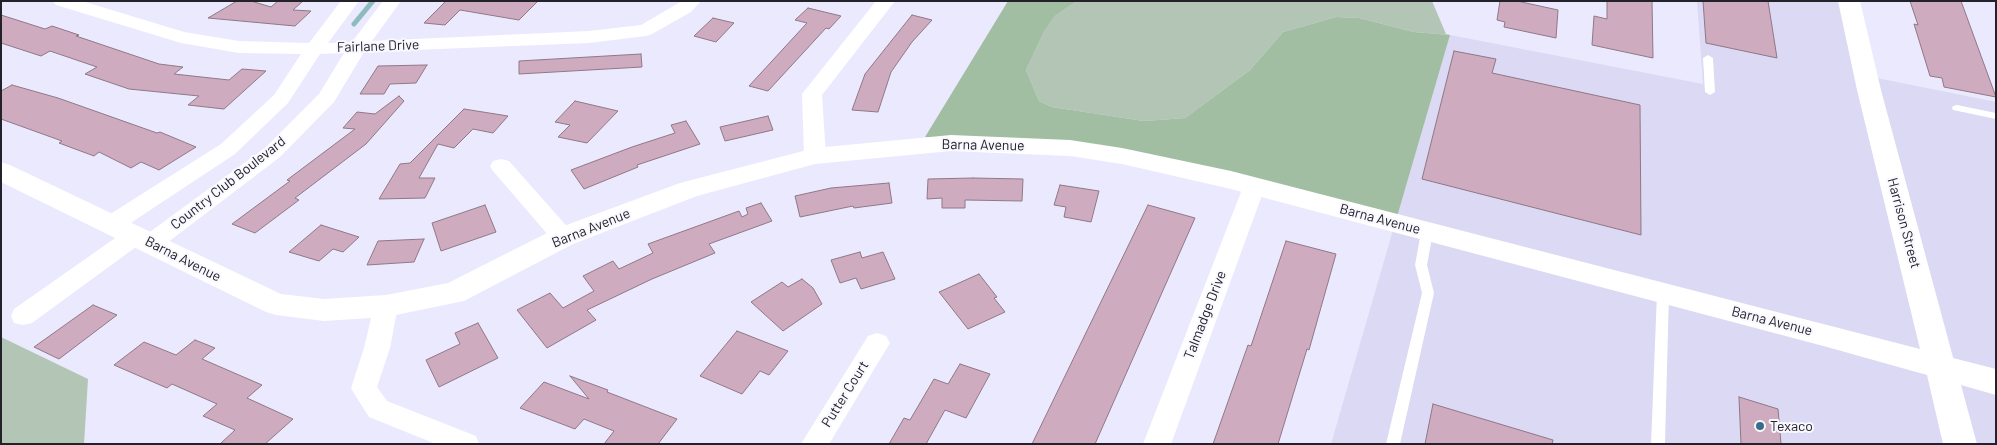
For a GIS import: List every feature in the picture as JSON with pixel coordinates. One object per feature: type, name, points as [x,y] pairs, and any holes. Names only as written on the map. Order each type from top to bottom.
[{"type":"street","name":"Fairlane Drive","points":[[62,1],[181,37],[239,47],[314,49],[589,36],[646,30],[685,8],[692,1]]},
{"type":"street","name":"Country Club Boulevard","points":[[133,234],[167,190],[228,149],[281,99],[314,49],[350,1]]},
{"type":"street","name":"Country Club Boulevard","points":[[23,316],[133,234],[273,152],[327,98],[357,48],[392,1]]},
{"type":"street","points":[[815,156],[812,94],[886,1]]},
{"type":"street","name":"Harrison Street","points":[[1849,1],[1869,90],[1960,444]]},
{"type":"street","name":"Barna Avenue","points":[[1,171],[276,304],[324,310],[386,306],[454,293],[563,238],[689,189],[815,156],[951,143],[1070,148],[1122,156],[1254,186],[1827,335],[1996,382]]},
{"type":"street","points":[[501,166],[563,238]]},
{"type":"street","name":"Talmadge Drive","points":[[1157,444],[1254,186]]},
{"type":"street","points":[[386,306],[377,348],[364,388],[378,409],[466,444]]},
{"type":"street","name":"Putter Court","points":[[814,444],[877,343]]},
{"type":"lane","points":[[1708,58],[1710,92]]},
{"type":"lane","points":[[1956,108],[1996,116]]},
{"type":"lane","points":[[1393,444],[1428,293],[1421,265],[1427,232]]},
{"type":"lane","points":[[1658,444],[1663,293]]},
{"type":"shaded area","points":[[1697,1],[1839,1],[1925,355],[1397,217],[1450,35],[1703,84]]},
{"type":"shaded area","points":[[1877,78],[1996,102],[1996,374],[1955,364]]},
{"type":"shaded area","points":[[1393,230],[1929,372],[1944,444],[1331,444]]},
{"type":"shaded area","points":[[1959,381],[1996,390],[1996,444],[1975,444]]},
{"type":"green space","points":[[1008,1],[1077,1],[1055,16],[1044,32],[1026,70],[1039,101],[1052,107],[1144,121],[1185,118],[1250,70],[1283,32],[1336,17],[1359,18],[1414,32],[1450,35],[1397,217],[1233,174],[925,137]]},
{"type":"green space","points":[[1077,1],[1432,1],[1446,34],[1450,35],[1414,32],[1359,18],[1336,17],[1283,32],[1250,70],[1185,118],[1144,121],[1052,107],[1039,101],[1026,70],[1044,32],[1055,16]]},
{"type":"green space","points":[[1,337],[88,379],[84,444],[1,444]]},
{"type":"building","points":[[237,1],[251,1],[271,7],[278,1],[303,1],[293,10],[311,11],[295,26],[208,18]]},
{"type":"building","points":[[446,1],[538,1],[519,20],[460,10],[445,25],[424,23]]},
{"type":"building","points":[[1500,1],[1517,1],[1558,10],[1556,38],[1504,27],[1505,22],[1497,20]]},
{"type":"building","points":[[1607,1],[1652,1],[1653,58],[1592,45],[1594,16],[1607,19]]},
{"type":"building","points":[[1703,1],[1768,1],[1777,58],[1706,43]]},
{"type":"building","points":[[1910,1],[1961,1],[1996,97],[1944,87],[1942,78],[1930,76],[1914,24],[1918,25]]},
{"type":"building","points":[[808,8],[841,16],[829,29],[826,28],[768,91],[749,86],[807,23],[795,20]]},
{"type":"building","points":[[1,15],[45,29],[52,26],[159,64],[183,67],[174,74],[229,80],[242,69],[266,71],[224,109],[188,105],[199,96],[129,89],[85,74],[97,67],[50,51],[41,56],[1,43]]},
{"type":"building","points":[[912,15],[932,20],[912,42],[891,72],[878,112],[852,110],[865,74]]},
{"type":"building","points":[[713,18],[734,23],[716,42],[694,36]]},
{"type":"building","points":[[1454,51],[1496,59],[1492,73],[1640,105],[1641,235],[1422,179]]},
{"type":"building","points":[[641,54],[642,67],[519,74],[519,61]]},
{"type":"building","points":[[427,65],[416,83],[390,84],[384,94],[360,94],[378,66]]},
{"type":"building","points":[[12,85],[58,98],[157,133],[160,132],[196,147],[159,170],[141,162],[131,168],[99,152],[94,156],[59,143],[62,141],[1,119],[1,91]]},
{"type":"building","points":[[399,96],[404,101],[366,144],[295,198],[299,200],[255,233],[232,224],[355,129],[343,128],[357,112],[375,114]]},
{"type":"building","points":[[575,101],[618,111],[587,143],[558,137],[570,125],[555,122]]},
{"type":"building","points":[[464,109],[508,116],[493,133],[473,129],[454,148],[438,144],[419,178],[435,178],[425,198],[379,199],[400,164],[410,163]]},
{"type":"building","points":[[768,116],[773,130],[725,141],[720,127]]},
{"type":"building","points":[[686,121],[700,144],[637,165],[638,167],[584,189],[571,170],[675,133],[671,125]]},
{"type":"building","points":[[928,179],[1023,179],[1022,201],[965,200],[965,208],[942,208],[942,198],[927,199]]},
{"type":"building","points":[[889,183],[892,203],[854,208],[853,206],[800,217],[795,196],[831,188]]},
{"type":"building","points":[[1060,185],[1099,191],[1091,222],[1064,217],[1066,207],[1054,205]]},
{"type":"building","points":[[761,203],[772,221],[709,244],[715,253],[652,279],[587,310],[596,320],[547,348],[517,310],[550,293],[563,308],[594,291],[583,276],[613,261],[619,269],[653,253],[648,244],[739,211],[742,217],[748,214],[746,208]]},
{"type":"building","points":[[485,205],[496,232],[441,251],[432,223]]},
{"type":"building","points":[[1148,205],[1195,218],[1095,444],[1032,444]]},
{"type":"building","points":[[321,225],[359,237],[343,252],[333,249],[319,261],[289,252]]},
{"type":"building","points":[[424,239],[414,262],[367,265],[378,241]]},
{"type":"building","points":[[1286,241],[1336,254],[1309,350],[1307,349],[1278,444],[1213,444],[1248,345],[1251,346]]},
{"type":"building","points":[[860,252],[862,258],[883,252],[895,279],[861,289],[856,278],[840,283],[831,260]]},
{"type":"building","points":[[979,274],[997,297],[994,298],[1005,312],[968,329],[939,292]]},
{"type":"building","points":[[802,279],[813,288],[822,304],[783,331],[751,302],[782,282],[788,287]]},
{"type":"building","points":[[93,305],[117,315],[59,359],[34,347]]},
{"type":"building","points":[[478,323],[498,358],[439,387],[426,360],[460,344],[455,333]]},
{"type":"building","points":[[737,331],[788,351],[769,375],[760,371],[742,394],[700,376]]},
{"type":"building","points":[[195,340],[215,348],[202,359],[262,385],[247,398],[293,419],[265,444],[220,444],[235,430],[203,416],[217,404],[172,384],[167,388],[114,365],[144,342],[176,355]]},
{"type":"building","points":[[960,364],[990,374],[966,418],[945,410],[926,444],[889,444],[904,418],[910,420],[934,379],[948,384]]},
{"type":"building","points":[[570,376],[677,419],[658,444],[604,444],[614,431],[584,419],[575,429],[520,408],[544,382],[589,399]]},
{"type":"building","name":"Texaco","points":[[1739,397],[1778,409],[1781,444],[1741,444]]},
{"type":"building","points":[[1433,404],[1553,440],[1552,444],[1425,444]]},
{"type":"waterway","points":[[354,24],[373,1]]},
{"type":"place","name":"Texaco","points":[[1760,426]]}]
